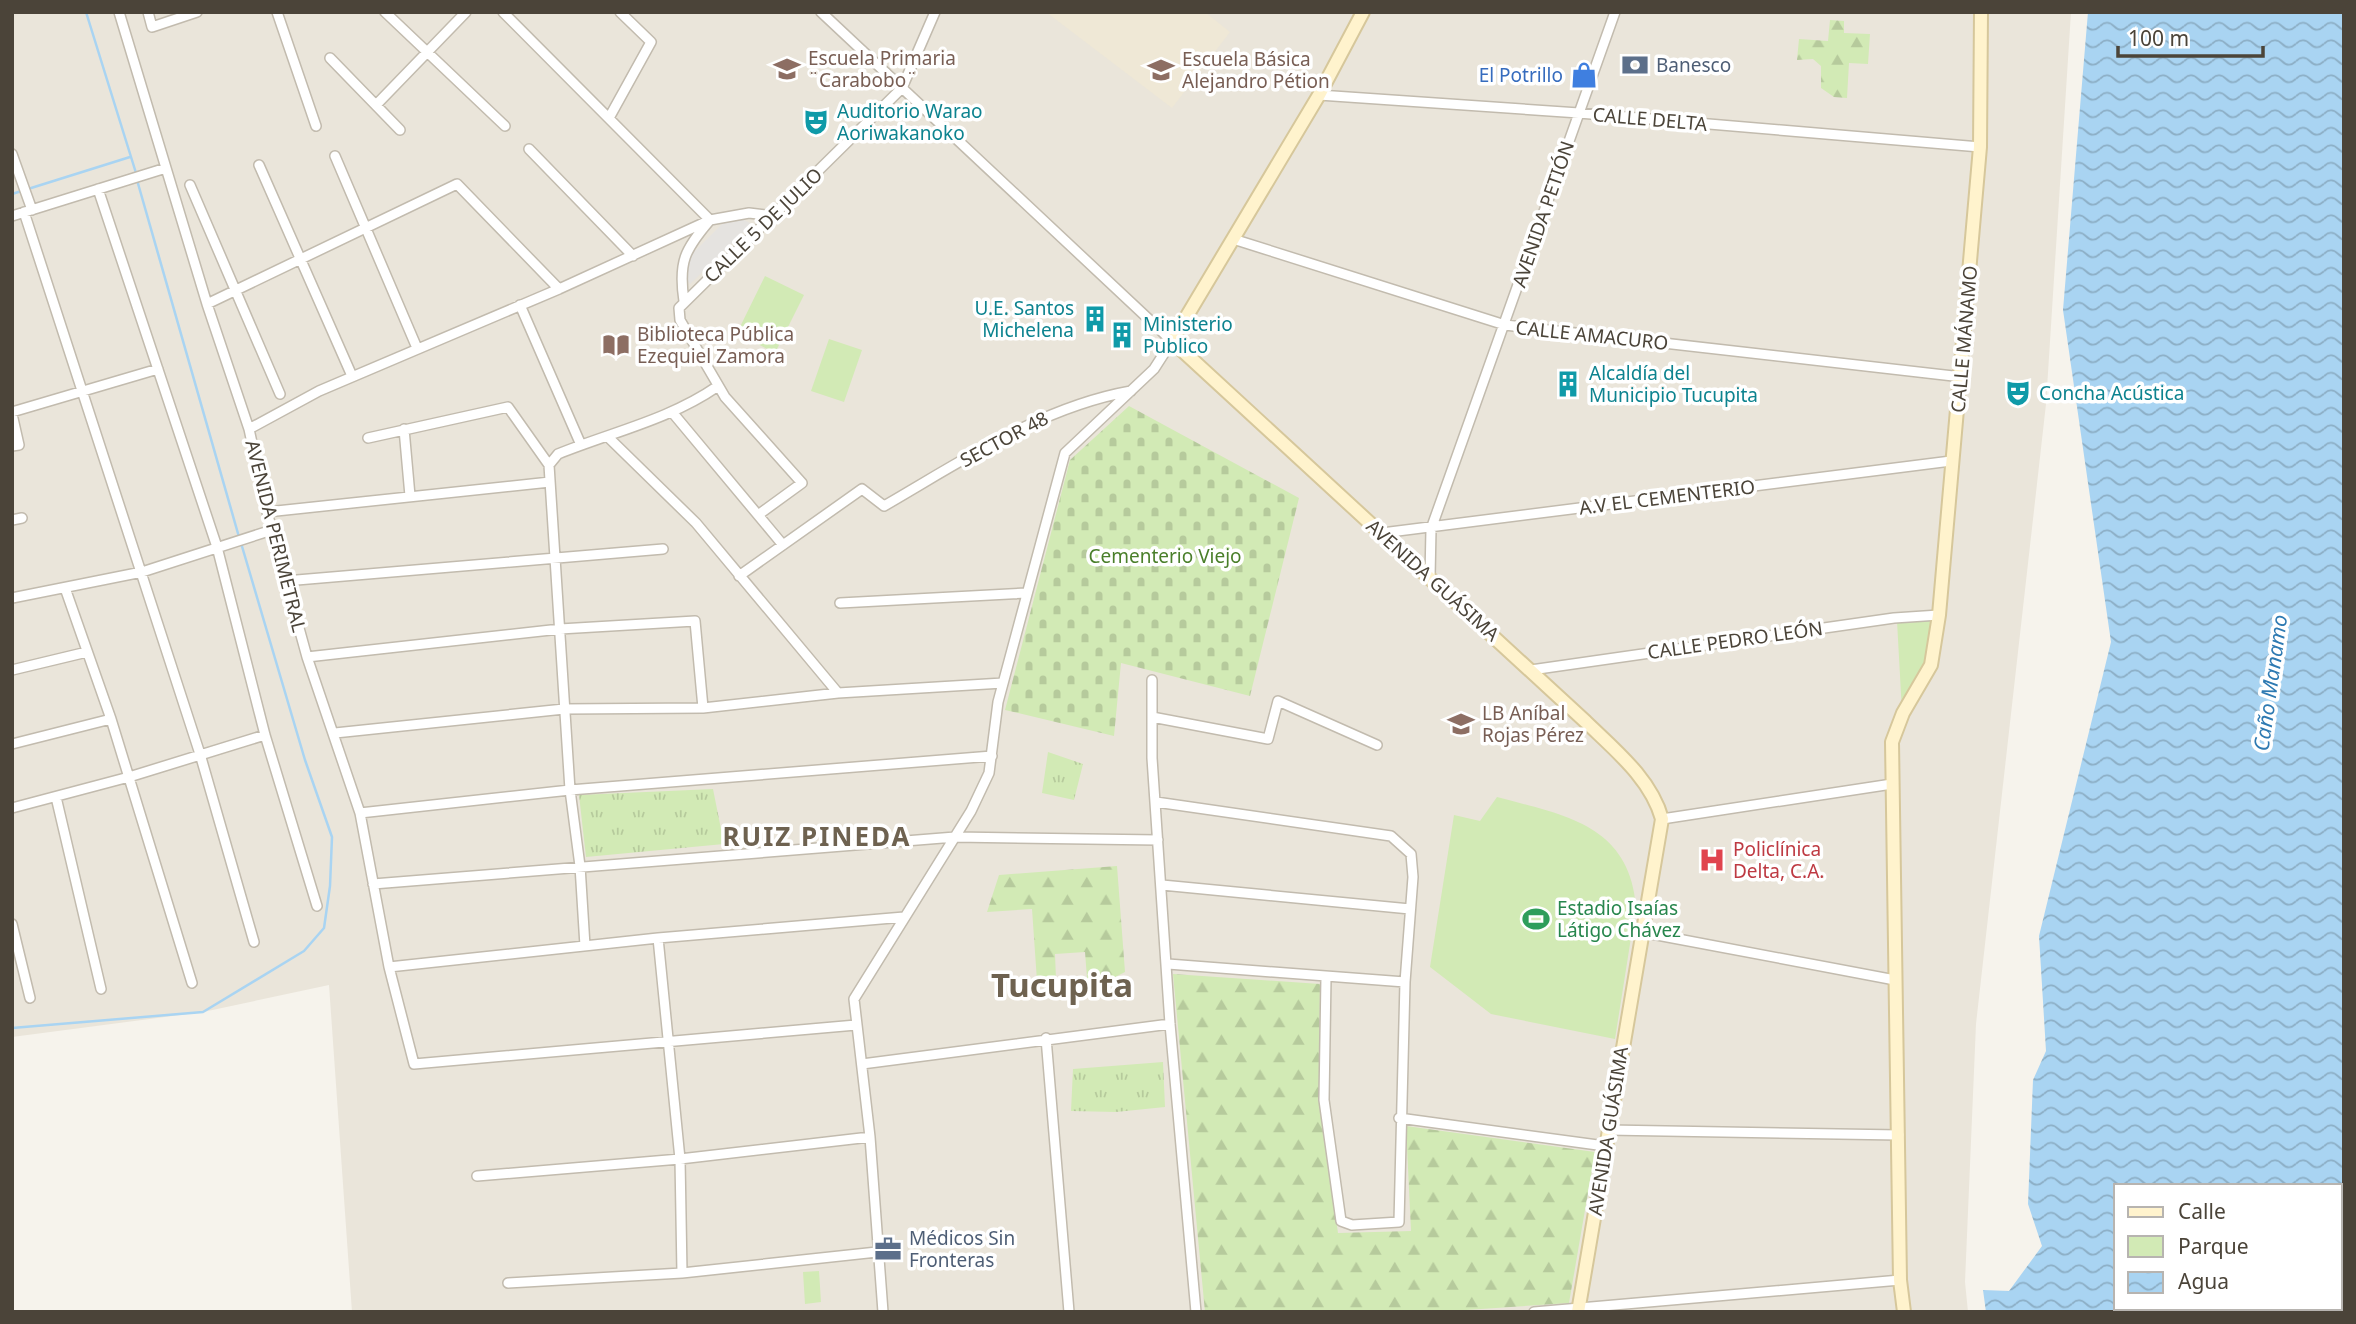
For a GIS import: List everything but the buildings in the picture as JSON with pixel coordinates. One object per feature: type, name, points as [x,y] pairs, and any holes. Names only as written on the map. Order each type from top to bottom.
[{"type":"main road","points":[[1172,341],[1319,95],[1363,12]]},
{"type":"main road","name":"CALLE MÁNAMO","points":[[1892,784],[1892,742],[1903,713],[1931,665],[1939,615],[1951,461],[1962,377],[1980,147],[1981,12]]},
{"type":"main road","name":"AVENIDA GUÁSIMA","points":[[1172,341],[1531,670],[1633,769],[1651,793],[1662,819],[1578,1310]]},
{"type":"main road","points":[[1892,784],[1900,1280],[1904,1312]]},
{"type":"street","name":"AVENIDA PERIMETRAL","points":[[119,12],[207,304],[249,429],[267,512],[307,657],[360,813],[389,967],[414,1064],[667,1041]]},
{"type":"street","points":[[148,12],[152,27],[197,12]]},
{"type":"street","points":[[277,12],[316,126]]},
{"type":"street","points":[[385,12],[505,126]]},
{"type":"street","points":[[376,105],[466,12]]},
{"type":"street","points":[[503,12],[710,220]]},
{"type":"street","points":[[608,118],[651,42],[620,12]]},
{"type":"street","name":"AVENIDA GUÁSIMA","points":[[821,12],[1172,341]]},
{"type":"street","name":"CALLE 5 DE JULIO","points":[[684,301],[902,88],[935,12]]},
{"type":"street","name":"AVENIDA PETIÓN","points":[[1430,577],[1431,529],[1615,12]]},
{"type":"street","points":[[330,58],[400,130]]},
{"type":"street","name":"CALLE DELTA","points":[[1319,95],[1579,113],[1980,147]]},
{"type":"street","points":[[529,149],[633,256]]},
{"type":"street","points":[[12,154],[200,754],[254,942]]},
{"type":"street","points":[[335,156],[417,348]]},
{"type":"street","points":[[259,165],[352,376]]},
{"type":"street","points":[[12,216],[166,168]]},
{"type":"street","points":[[207,304],[300,257],[457,184],[559,289]]},
{"type":"street","points":[[190,185],[280,394]]},
{"type":"street","points":[[98,189],[217,547],[265,736],[317,906]]},
{"type":"street","points":[[249,429],[352,376],[559,289],[710,220],[749,213],[774,216]]},
{"type":"street","points":[[710,220],[684,256],[681,278],[684,301],[678,308],[680,320],[718,386],[802,483],[758,516]]},
{"type":"street","name":"CALLE AMACURO","points":[[1233,239],[1505,325],[1962,377]]},
{"type":"street","points":[[520,305],[581,445]]},
{"type":"street","points":[[883,1312],[870,1137],[854,999],[982,791],[992,756],[1003,683],[1065,453],[1154,369],[1172,341]]},
{"type":"street","points":[[12,446],[19,445],[12,413],[158,369]]},
{"type":"street","points":[[549,466],[558,454],[672,412],[694,402],[718,386]]},
{"type":"street","name":"SECTOR 48","points":[[783,545],[862,489],[884,506],[1055,412],[1100,397],[1132,391]]},
{"type":"street","points":[[368,438],[508,407],[549,466],[570,790],[580,866],[585,946]]},
{"type":"street","points":[[672,412],[783,545],[739,576]]},
{"type":"street","points":[[404,429],[410,496]]},
{"type":"street","points":[[608,437],[696,523],[838,693]]},
{"type":"street","name":"A.V EL CEMENTERIO","points":[[1382,533],[1431,529],[1651,498],[1951,461]]},
{"type":"street","points":[[267,512],[550,482]]},
{"type":"street","points":[[12,598],[142,572],[272,530]]},
{"type":"street","points":[[285,581],[663,549]]},
{"type":"street","points":[[65,588],[111,719],[192,983]]},
{"type":"street","points":[[840,603],[1026,593]]},
{"type":"street","name":"CALLE PEDRO LEÓN","points":[[1531,670],[1895,618],[1939,615]]},
{"type":"street","points":[[307,657],[560,629],[695,621],[703,708]]},
{"type":"street","points":[[12,670],[87,652]]},
{"type":"street","points":[[1152,680],[1157,840],[1168,964],[1170,1024],[1196,1312]]},
{"type":"street","points":[[335,733],[565,709],[703,708],[838,693],[1003,683]]},
{"type":"street","points":[[1152,717],[1268,739],[1278,701],[1377,745]]},
{"type":"street","points":[[12,744],[111,719]]},
{"type":"street","points":[[12,808],[129,777],[265,736]]},
{"type":"street","points":[[360,813],[570,790],[992,756]]},
{"type":"street","points":[[1662,819],[1892,784]]},
{"type":"street","points":[[57,797],[101,989]]},
{"type":"street","points":[[1156,802],[1391,836],[1410,854],[1410,909],[1399,1118],[1399,1222],[1352,1224],[1341,1221],[1324,1100],[1326,977]]},
{"type":"street","points":[[373,884],[955,837],[1157,840]]},
{"type":"street","points":[[1162,885],[1410,909]]},
{"type":"street","points":[[389,967],[658,938],[904,917]]},
{"type":"street","points":[[12,924],[30,998]]},
{"type":"street","points":[[1641,932],[1895,980]]},
{"type":"street","points":[[658,938],[680,1159],[682,1273]]},
{"type":"street","points":[[1168,964],[1405,982]]},
{"type":"street","points":[[862,1064],[1170,1024]]},
{"type":"street","points":[[667,1041],[856,1026]]},
{"type":"street","points":[[1046,1038],[1069,1312]]},
{"type":"street","points":[[1399,1118],[1605,1146]]},
{"type":"street","points":[[1608,1130],[1899,1135]]},
{"type":"street","points":[[477,1176],[680,1159],[870,1137]]},
{"type":"street","points":[[508,1283],[682,1273],[877,1252]]},
{"type":"street","points":[[1534,1312],[1900,1280]]},
{"type":"shaded area","points":[[12,12],[2071,12],[2046,404],[1976,1024],[1965,1282],[1968,1312],[352,1312],[329,985],[203,1012],[12,1037]]},
{"type":"shaded area","name":"Escuela Básica Alejandro Pétion","points":[[1046,12],[1205,12],[1230,32],[1172,108]]},
{"type":"shaded area","points":[[742,219],[752,224],[690,284],[684,277],[688,258],[722,224]]},
{"type":"green space","points":[[1830,20],[1844,21],[1844,33],[1870,34],[1868,64],[1849,63],[1847,98],[1834,97],[1821,88],[1821,66],[1813,59],[1797,60],[1799,39],[1828,41]]},
{"type":"green space","points":[[765,276],[804,295],[775,353],[737,333]]},
{"type":"green space","points":[[829,339],[862,350],[844,402],[811,391]]},
{"type":"green space","name":"Cementerio Viejo","points":[[1129,406],[1299,498],[1250,696],[1121,663],[1114,736],[1005,710],[1070,460]]},
{"type":"green space","points":[[1939,615],[1931,665],[1902,712],[1897,621]]},
{"type":"green space","points":[[1048,752],[1083,764],[1074,800],[1042,793]]},
{"type":"green space","points":[[713,789],[724,844],[586,857],[579,795]]},
{"type":"green space","name":"Estadio Isaías Látigo Chávez","points":[[1497,797],[1546,810],[1589,828],[1606,840],[1621,857],[1631,879],[1636,906],[1615,1039],[1491,1014],[1430,967],[1454,815],[1480,821]]},
{"type":"green space","points":[[1117,866],[1125,972],[1088,991],[1085,952],[1055,954],[1056,979],[1037,981],[1032,909],[987,912],[999,875]]},
{"type":"green space","points":[[1173,974],[1320,984],[1319,1098],[1338,1233],[1411,1231],[1406,1126],[1595,1152],[1569,1303],[1436,1312],[1205,1312]]},
{"type":"green space","points":[[1163,1062],[1165,1107],[1116,1112],[1071,1111],[1073,1069]]},
{"type":"green space","points":[[819,1271],[821,1302],[805,1304],[803,1272]]},
{"type":"water","name":"Caño Manamo","points":[[2088,12],[2344,12],[2344,1312],[1986,1312],[1983,1290],[2009,1291],[2042,1246],[2028,1204],[2033,1080],[2046,1051],[2039,936],[2111,642],[2063,310]]},
{"type":"waterway","points":[[86,12],[136,173]]},
{"type":"waterway","points":[[12,194],[130,157]]},
{"type":"waterway","points":[[137,180],[239,537]]},
{"type":"waterway","points":[[12,1028],[203,1012],[304,951],[324,928],[330,886],[332,837],[305,760],[241,543]]},
{"type":"place","name":"Banesco","points":[[1635,65]]},
{"type":"place","name":"Escuela Primaria ¨Carabobo¨","points":[[787,69]]},
{"type":"place","name":"Escuela Básica Alejandro Pétion","points":[[1161,70]]},
{"type":"place","name":"El Potrillo","points":[[1584,75]]},
{"type":"place","name":"Auditorio Warao Aoriwakanoko","points":[[816,122]]},
{"type":"place","name":"U.E. Santos Michelena","points":[[1095,319]]},
{"type":"place","name":"Ministerio Publico","points":[[1122,335]]},
{"type":"place","name":"Biblioteca Pública Ezequiel Zamora","points":[[616,345]]},
{"type":"place","name":"Alcaldía del Municipio Tucupita","points":[[1568,384]]},
{"type":"place","name":"Concha Acústica","points":[[2018,393]]},
{"type":"place","name":"LB Aníbal Rojas Pérez","points":[[1461,724]]},
{"type":"place","name":"Policlínica Delta, C.A.","points":[[1712,860]]},
{"type":"place","name":"Estadio Isaías Látigo Chávez","points":[[1536,919]]},
{"type":"place","name":"Médicos Sin Fronteras","points":[[888,1249]]},
{"type":"district","name":"RUIZ PINEDA","points":[[817,837]]},
{"type":"district","name":"Tucupita","points":[[1062,985]]}]
